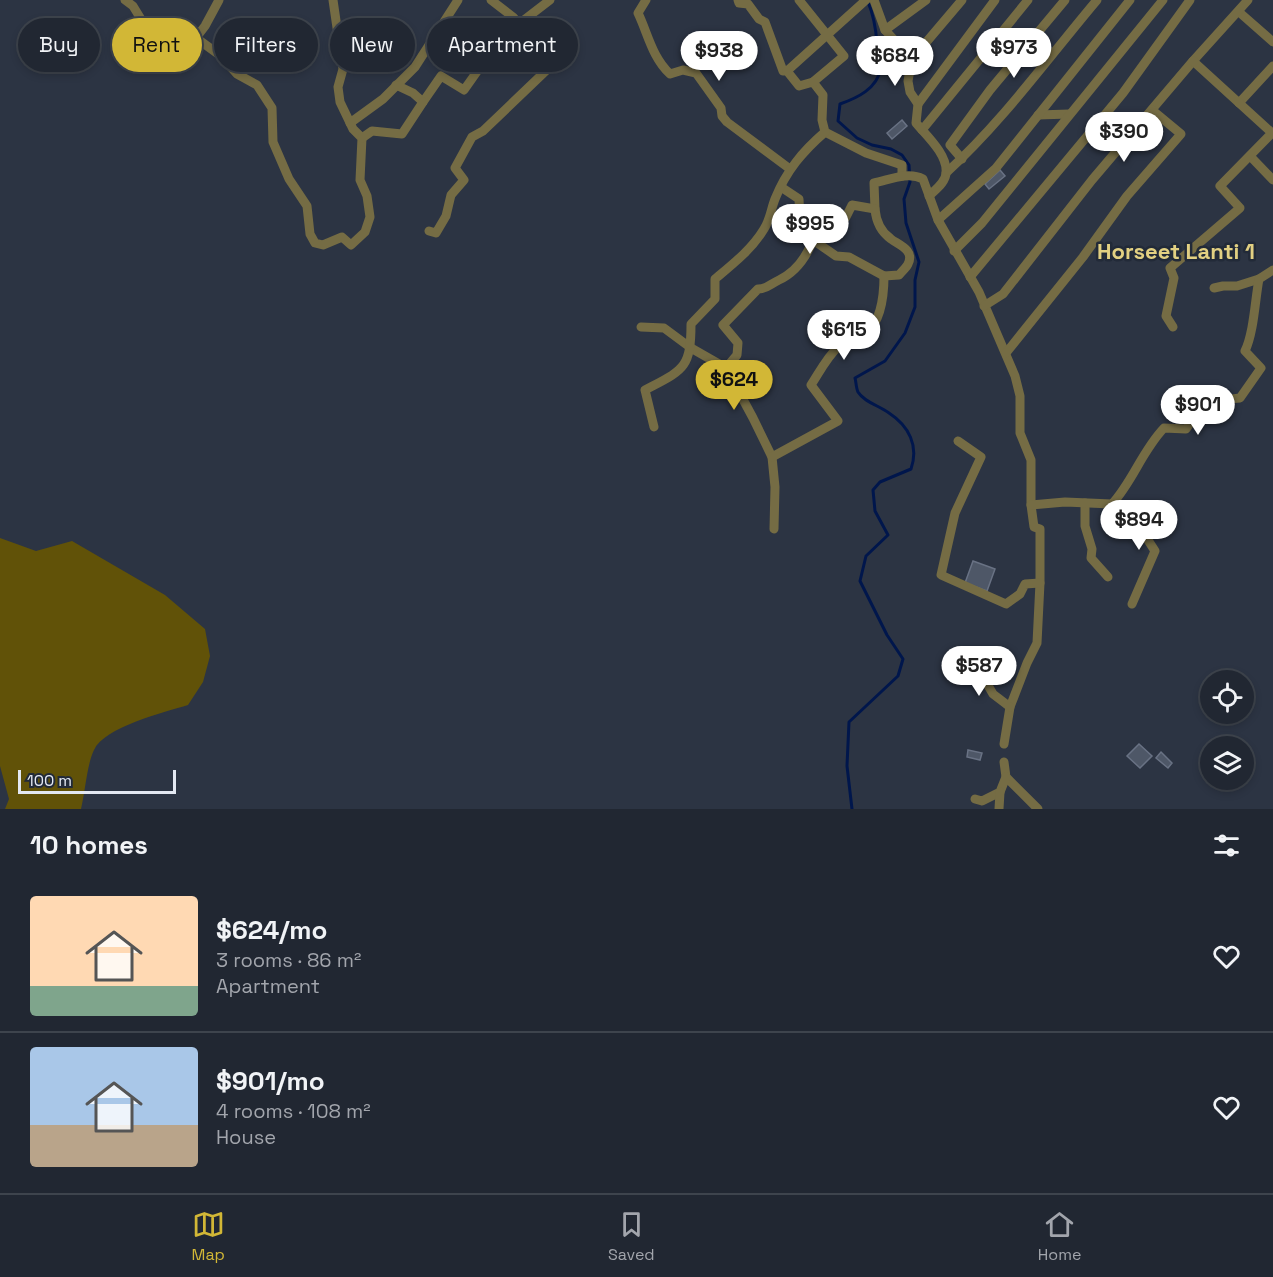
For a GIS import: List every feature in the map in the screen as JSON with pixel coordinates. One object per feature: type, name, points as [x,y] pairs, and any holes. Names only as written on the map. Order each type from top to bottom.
[{"type":"street","points":[[125,0],[133,6],[140,18]]},
{"type":"street","points":[[202,30],[219,0]]},
{"type":"street","points":[[202,44],[221,56],[237,74],[256,85],[272,108],[273,142],[289,179],[307,206],[310,234],[315,243],[322,245],[342,237],[351,245],[365,232],[370,218],[367,196],[360,180],[362,138],[350,123],[340,102],[338,87],[343,69],[333,0]]},
{"type":"street","points":[[350,123],[383,99],[415,67],[458,0]]},
{"type":"street","points":[[491,0],[513,18]]},
{"type":"street","points":[[527,18],[550,0]]},
{"type":"street","points":[[646,0],[638,13],[646,29],[649,42],[662,66],[670,74],[684,70],[696,73],[721,108],[722,116],[727,122],[790,169]]},
{"type":"street","points":[[738,0],[739,3],[748,4],[765,22],[783,71],[787,71],[799,86],[813,82],[844,56],[798,0]]},
{"type":"street","points":[[787,71],[866,0]]},
{"type":"street","points":[[874,0],[885,30],[912,58]]},
{"type":"street","points":[[885,30],[926,0]]},
{"type":"street","points":[[918,104],[910,92],[908,81],[912,58],[962,0]]},
{"type":"street","points":[[946,173],[943,158],[916,123],[918,104],[995,0]]},
{"type":"street","points":[[922,130],[1028,0]]},
{"type":"street","points":[[962,159],[950,146],[990,90],[1065,0]]},
{"type":"street","points":[[929,196],[942,183],[946,173],[962,159],[1012,103],[1097,0]]},
{"type":"street","points":[[938,220],[996,168],[1130,0]]},
{"type":"street","points":[[954,251],[982,223],[1163,0]]},
{"type":"street","points":[[970,277],[1123,93],[1190,0]]},
{"type":"street","points":[[984,306],[1003,294],[1092,180],[1248,0]]},
{"type":"street","points":[[1239,12],[1273,42]]},
{"type":"street","points":[[1173,327],[1166,316],[1174,278],[1170,268],[1240,208],[1220,186],[1272,134],[1193,61]]},
{"type":"street","points":[[1239,103],[1273,66]]},
{"type":"street","points":[[362,138],[372,130],[402,134],[441,76],[464,90],[477,72]]},
{"type":"street","points":[[429,231],[436,233],[446,216],[451,195],[464,180],[455,168],[472,137],[483,131],[545,72]]},
{"type":"street","points":[[813,82],[823,95],[822,120],[825,132],[866,153],[902,165],[903,176]]},
{"type":"street","points":[[396,85],[413,93],[423,102]]},
{"type":"street","points":[[1006,353],[1083,257],[1127,196],[1181,135],[1152,110]]},
{"type":"street","points":[[1038,115],[1069,114]]},
{"type":"street","points":[[654,427],[645,390],[682,369],[691,348],[691,324],[715,299],[715,279],[742,257],[762,232],[769,221],[775,199],[790,169],[801,154],[825,132]]},
{"type":"street","points":[[1250,156],[1273,180]]},
{"type":"street","points":[[781,187],[799,199],[800,219],[797,232],[836,256],[849,257],[884,276],[899,275],[909,263],[910,255],[904,246],[890,238],[876,219],[874,183],[903,176],[916,175],[923,178],[938,220],[970,277],[1006,353],[1019,388],[1020,433],[1031,460],[1031,505],[1034,527],[1040,529],[1040,584],[1037,643],[1010,707],[1004,744]]},
{"type":"street","points":[[800,209],[814,212],[838,225],[846,217],[852,205],[875,209]]},
{"type":"street","points":[[726,368],[737,354],[738,343],[723,325],[758,289],[766,289],[794,270],[806,257],[813,240]]},
{"type":"street","points":[[1214,288],[1237,286],[1259,279],[1273,270]]},
{"type":"street","points":[[772,457],[838,421],[811,385],[836,349],[867,334],[878,317],[884,276]]},
{"type":"street","points":[[1112,504],[1122,493],[1139,460],[1164,428],[1186,429],[1208,403],[1240,398],[1261,368],[1245,351],[1251,338],[1250,328],[1259,279]]},
{"type":"street","points":[[641,327],[664,328],[691,348],[726,368],[772,457],[775,487],[774,529]]},
{"type":"street","points":[[958,441],[981,456],[955,513],[941,575],[1006,604],[1020,594],[1025,584],[1040,584]]},
{"type":"street","points":[[1031,505],[1065,502],[1112,504],[1146,537],[1155,551],[1132,603]]},
{"type":"street","points":[[1085,503],[1085,526],[1092,549],[1091,558],[1108,577]]},
{"type":"street","points":[[962,667],[976,673],[986,682],[993,694],[1010,707]]},
{"type":"street","points":[[999,809],[1000,792],[1006,777],[1004,762]]},
{"type":"street","points":[[1006,777],[1038,809]]},
{"type":"street","points":[[975,799],[982,801],[1000,792]]},
{"type":"shaded area","points":[[0,538],[36,551],[72,541],[165,595],[205,629],[210,656],[203,682],[188,705],[136,722],[110,734],[100,742],[94,750],[90,763],[81,809],[5,809],[9,799],[0,766]]},
{"type":"building","points":[[902,120],[907,126],[892,139],[887,133]]},
{"type":"building","points":[[1000,170],[1005,176],[989,189],[985,184]]},
{"type":"building","points":[[973,561],[995,569],[987,591],[965,583]]},
{"type":"building","points":[[1139,744],[1152,756],[1140,768],[1127,756]]},
{"type":"building","points":[[968,750],[982,753],[980,760],[967,757]]},
{"type":"building","points":[[1161,752],[1172,763],[1168,768],[1156,758]]},
{"type":"waterway","points":[[852,809],[847,766],[849,722],[898,676],[903,659],[887,635],[860,581],[866,556],[888,535],[875,511],[873,490],[880,482],[911,469],[914,452],[907,430],[896,418],[861,395],[857,390],[855,378],[885,361],[905,333],[915,307],[915,280],[919,262],[906,223],[904,199],[910,182],[909,165],[902,155],[857,138],[838,121],[840,104],[859,96],[871,87],[881,68],[872,12],[868,2]]},
{"type":"district","name":"Horseet Lanti 1","points":[[1176,251]]}]
